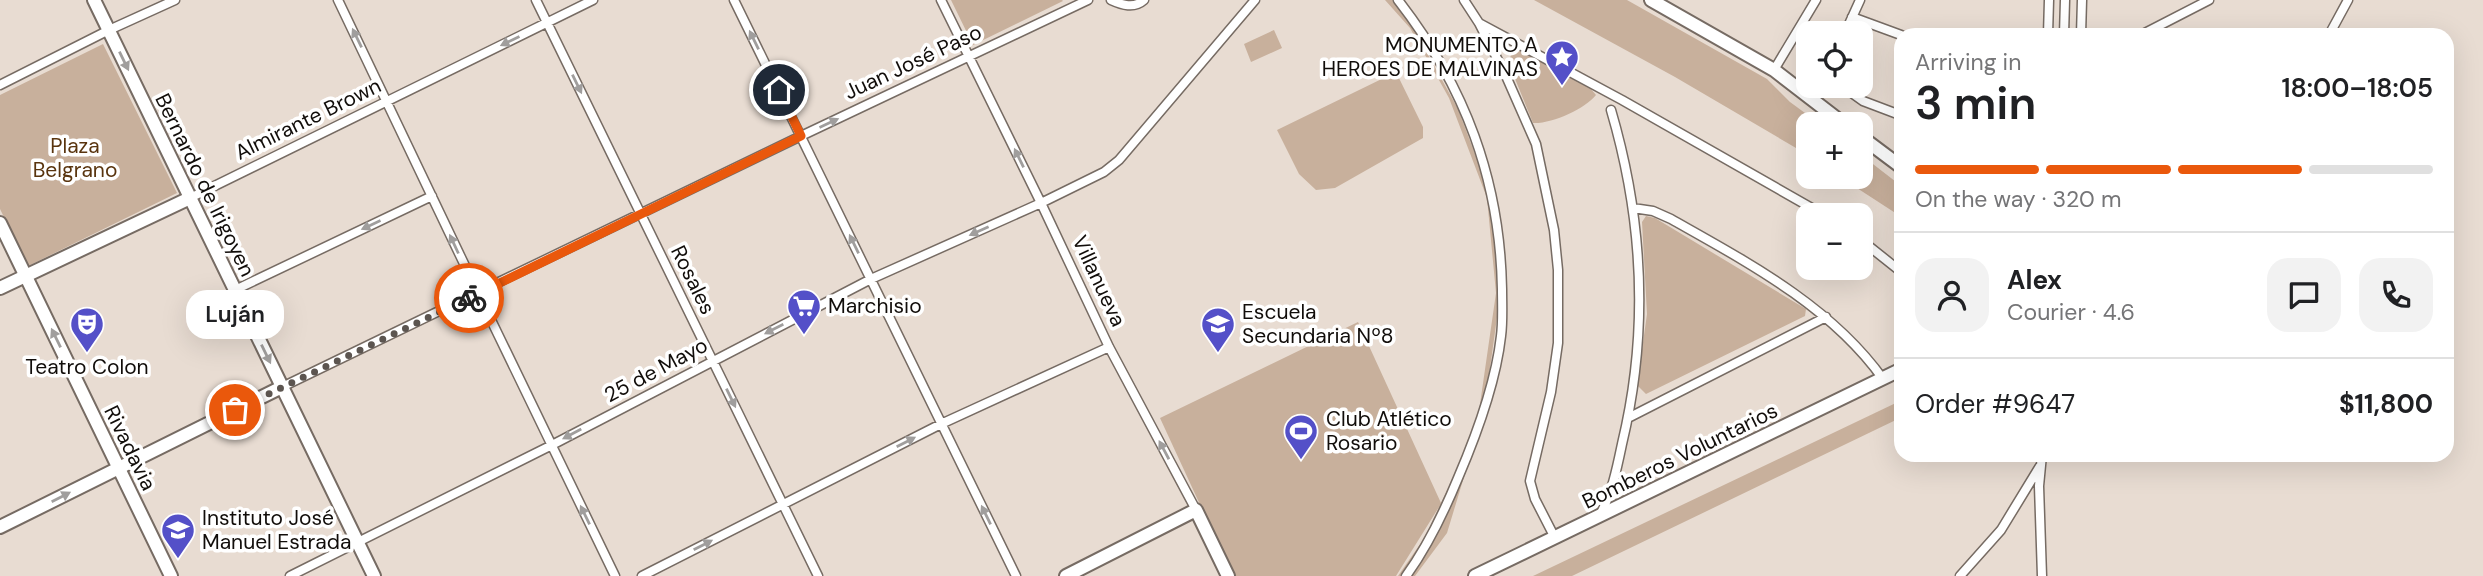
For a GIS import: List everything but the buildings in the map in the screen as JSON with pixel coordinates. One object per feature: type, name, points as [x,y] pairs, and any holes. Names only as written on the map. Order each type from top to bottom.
[{"type":"main road","name":"Bernardo de Irigoyen","points":[[94,0],[374,576]]},
{"type":"main road","points":[[1651,0],[1774,70],[1828,112]]},
{"type":"main road","points":[[1873,146],[1894,162]]},
{"type":"main road","name":"Almirante Brown","points":[[0,288],[190,198]]},
{"type":"main road","name":"Rivadavia","points":[[0,223],[171,576]]},
{"type":"main road","name":"Bomberos Voluntarios","points":[[1475,576],[1894,373]]},
{"type":"main road","name":"Juan José Paso","points":[[0,527],[282,387]]},
{"type":"main road","points":[[1066,576],[1196,510]]},
{"type":"main road","name":"Villanueva","points":[[1196,510],[1228,576]]},
{"type":"street","points":[[0,85],[175,0]]},
{"type":"street","points":[[338,0],[615,576]]},
{"type":"street","name":"Rosales","points":[[536,0],[818,576]]},
{"type":"street","name":"Almirante Brown","points":[[190,198],[593,0]]},
{"type":"street","points":[[734,0],[1016,576]]},
{"type":"street","name":"Villanueva","points":[[942,0],[1109,347],[1196,510]]},
{"type":"street","name":"Juan José Paso","points":[[282,387],[1088,0]]},
{"type":"street","points":[[1111,0],[1128,6],[1140,4],[1144,0]]},
{"type":"street","name":"25 de Mayo","points":[[290,576],[552,445],[871,279],[1104,172],[1119,160],[1255,0]]},
{"type":"street","points":[[1398,0],[1430,45],[1464,108],[1486,167],[1498,225],[1501,261],[1501,337],[1484,411],[1441,518],[1406,576]]},
{"type":"street","points":[[1464,0],[1506,76],[1536,144],[1555,230],[1558,343],[1552,392],[1530,481],[1535,499],[1555,538]]},
{"type":"street","points":[[1774,70],[1816,0]]},
{"type":"street","points":[[1850,21],[1860,0]]},
{"type":"street","points":[[2048,28],[2049,0]]},
{"type":"street","points":[[2064,28],[2065,0]]},
{"type":"street","points":[[2081,28],[2082,0]]},
{"type":"street","points":[[2155,28],[2209,0]]},
{"type":"street","points":[[2333,28],[2348,0]]},
{"type":"street","points":[[1852,17],[1894,32]]},
{"type":"street","points":[[1479,23],[1622,100],[1803,203]]},
{"type":"street","points":[[1859,98],[1894,113]]},
{"type":"street","points":[[1600,516],[1608,501],[1628,418],[1641,310],[1633,208],[1623,152],[1611,110]]},
{"type":"street","points":[[235,290],[432,196]]},
{"type":"street","points":[[1633,208],[1653,211],[1680,224],[1774,281],[1844,331],[1883,379]]},
{"type":"street","points":[[1873,249],[1894,266]]},
{"type":"street","points":[[1628,418],[1826,317]]},
{"type":"street","points":[[642,576],[941,424],[1109,347]]},
{"type":"street","points":[[2041,462],[2042,576]]},
{"type":"street","points":[[1960,576],[2001,530],[2040,466]]},
{"type":"green space","points":[[951,0],[1062,0],[1063,1],[973,45]]},
{"type":"green space","name":"Club Atlético Rosario","points":[[1385,0],[1398,0],[1458,109],[1492,199],[1500,296],[1484,411],[1447,533],[1415,576],[1398,576],[1425,537],[1439,507],[1396,576],[1233,576],[1160,418],[1358,322],[1441,503],[1476,432],[1496,293],[1487,198],[1449,98],[1410,28]]},
{"type":"green space","points":[[1534,0],[1627,0],[1767,79],[1804,112],[1796,112],[1796,148],[1675,77]]},
{"type":"green space","points":[[1274,30],[1282,48],[1251,62],[1244,44]]},
{"type":"green space","name":"Plaza Belgrano","points":[[103,44],[177,193],[28,266],[0,209],[0,95]]},
{"type":"green space","points":[[1517,50],[1535,56],[1590,88],[1596,95],[1568,115],[1533,123],[1509,64],[1511,54]]},
{"type":"green space","points":[[1396,72],[1423,127],[1423,138],[1335,188],[1316,190],[1299,174],[1277,130]]},
{"type":"green space","points":[[1873,164],[1894,180],[1894,212],[1858,189],[1873,189]]},
{"type":"green space","points":[[1646,216],[1655,218],[1806,309],[1805,316],[1646,394],[1637,385],[1647,314],[1642,222]]},
{"type":"green space","points":[[1894,404],[1894,421],[1572,576],[1533,576]]},
{"type":"way so far","points":[[235,410],[469,298]]},
{"type":"place","name":"MONUMENTO A HEROES DE MALVINAS","points":[[1562,87]]},
{"type":"place","name":"Marchisio","points":[[804,336]]},
{"type":"place","name":"Teatro Colon","points":[[87,354]]},
{"type":"place","name":"Escuela Secundaria Nº8","points":[[1218,354]]},
{"type":"place","name":"Luján","points":[[235,410]]},
{"type":"place","name":"Club Atlético Rosario","points":[[1301,461]]},
{"type":"place","name":"Instituto José Manuel Estrada","points":[[178,560]]},
{"type":"route","points":[[469,298],[801,136],[779,90]]}]
